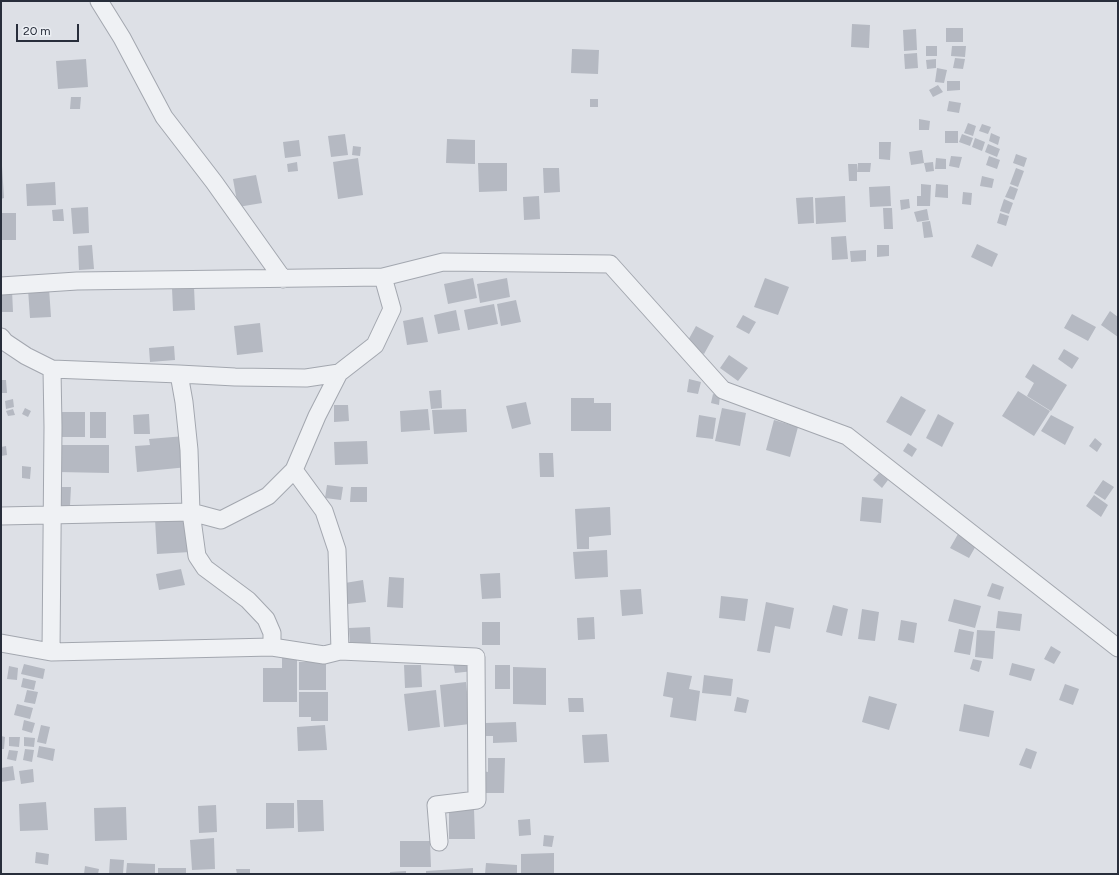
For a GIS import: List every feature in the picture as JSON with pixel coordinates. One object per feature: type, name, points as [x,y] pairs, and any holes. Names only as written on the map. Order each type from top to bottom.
[{"type":"street","points":[[99,1],[122,38],[164,118],[214,182],[283,279]]},
{"type":"street","points":[[1,286],[77,281],[383,277],[443,262],[610,264],[723,390],[847,436],[1118,648]]},
{"type":"street","points":[[1,516],[192,512],[221,520],[268,496],[294,470],[317,416],[339,372],[375,345],[392,309],[383,277]]},
{"type":"street","points":[[1,337],[5,342],[26,356],[52,369],[235,377],[306,378],[339,372]]},
{"type":"street","points":[[51,652],[53,427],[52,369]]},
{"type":"street","points":[[179,374],[184,402],[192,512],[197,556],[206,568],[248,600],[266,619],[272,633],[272,648]]},
{"type":"street","points":[[294,470],[324,511],[337,550],[340,651]]},
{"type":"street","points":[[1,643],[51,652],[272,648],[324,655],[340,651],[476,657],[477,800],[436,805],[439,842]]},
{"type":"building","points":[[852,24],[870,25],[869,48],[851,47]]},
{"type":"building","points":[[946,28],[963,28],[963,42],[946,42]]},
{"type":"building","points":[[916,29],[917,50],[904,51],[903,30]]},
{"type":"building","points":[[926,46],[937,46],[937,56],[926,56]]},
{"type":"building","points":[[952,46],[966,46],[965,57],[951,56]]},
{"type":"building","points":[[572,49],[599,50],[598,74],[571,73]]},
{"type":"building","points":[[917,53],[918,68],[905,69],[904,54]]},
{"type":"building","points":[[955,58],[965,59],[963,69],[953,68]]},
{"type":"building","points":[[86,59],[88,87],[58,89],[56,61]]},
{"type":"building","points":[[936,59],[936,68],[927,69],[926,60]]},
{"type":"building","points":[[937,68],[947,70],[944,83],[935,82]]},
{"type":"building","points":[[947,81],[960,81],[960,90],[947,91]]},
{"type":"building","points":[[938,85],[943,92],[933,97],[929,90]]},
{"type":"building","points":[[71,97],[81,97],[80,109],[70,109]]},
{"type":"building","points":[[590,99],[598,99],[598,107],[590,107]]},
{"type":"building","points":[[949,101],[961,103],[959,113],[947,111]]},
{"type":"building","points":[[919,119],[930,121],[929,130],[919,130]]},
{"type":"building","points":[[968,123],[976,126],[973,136],[964,133]]},
{"type":"building","points":[[982,124],[991,127],[988,134],[979,131]]},
{"type":"building","points":[[945,131],[958,131],[958,143],[945,143]]},
{"type":"building","points":[[991,133],[1000,137],[998,145],[989,141]]},
{"type":"building","points":[[345,134],[348,155],[331,157],[328,136]]},
{"type":"building","points":[[962,134],[973,138],[970,146],[959,142]]},
{"type":"building","points":[[975,138],[985,142],[982,151],[972,147]]},
{"type":"building","points":[[447,139],[475,140],[475,164],[446,163]]},
{"type":"building","points":[[299,140],[301,156],[285,158],[283,142]]},
{"type":"building","points":[[879,142],[891,142],[890,160],[879,159]]},
{"type":"building","points":[[988,144],[1000,149],[997,157],[985,152]]},
{"type":"building","points":[[353,146],[361,147],[360,156],[352,155]]},
{"type":"building","points":[[922,150],[924,163],[911,165],[909,152]]},
{"type":"building","points":[[1016,154],[1027,158],[1024,167],[1013,163]]},
{"type":"building","points":[[951,156],[962,157],[959,168],[949,166]]},
{"type":"building","points":[[989,156],[1000,160],[997,169],[986,165]]},
{"type":"building","points":[[358,158],[363,195],[338,199],[333,162]]},
{"type":"building","points":[[936,158],[946,159],[946,169],[935,169]]},
{"type":"building","points":[[297,162],[298,171],[288,172],[287,164]]},
{"type":"building","points":[[933,162],[934,171],[926,172],[924,163]]},
{"type":"building","points":[[478,163],[507,163],[507,191],[479,192]]},
{"type":"building","points":[[858,163],[871,163],[870,172],[857,172]]},
{"type":"building","points":[[848,164],[857,164],[857,181],[849,181]]},
{"type":"building","points":[[1,166],[4,198],[1,199]]},
{"type":"building","points":[[543,168],[559,168],[560,192],[544,193]]},
{"type":"building","points":[[1016,168],[1024,171],[1018,187],[1010,184]]},
{"type":"building","points":[[256,175],[262,203],[238,207],[233,179]]},
{"type":"building","points":[[982,176],[994,179],[992,188],[980,186]]},
{"type":"building","points":[[55,182],[56,205],[27,206],[26,184]]},
{"type":"building","points":[[921,184],[931,185],[930,206],[917,206],[917,196],[921,196]]},
{"type":"building","points":[[936,184],[948,185],[948,198],[935,197]]},
{"type":"building","points":[[890,186],[891,206],[870,207],[869,187]]},
{"type":"building","points":[[1010,186],[1018,189],[1014,200],[1005,197]]},
{"type":"building","points":[[963,192],[972,193],[971,205],[962,204]]},
{"type":"building","points":[[539,196],[540,219],[524,220],[523,197]]},
{"type":"building","points":[[845,196],[846,222],[816,224],[815,198]]},
{"type":"building","points":[[813,197],[814,223],[798,224],[796,198]]},
{"type":"building","points":[[909,199],[910,208],[901,210],[900,200]]},
{"type":"building","points":[[1004,199],[1013,203],[1009,214],[1000,211]]},
{"type":"building","points":[[88,207],[89,233],[73,234],[71,208]]},
{"type":"building","points":[[883,208],[892,208],[893,229],[884,229]]},
{"type":"building","points":[[63,209],[64,221],[53,221],[52,210]]},
{"type":"building","points":[[927,209],[929,220],[917,222],[914,212]]},
{"type":"building","points":[[1,213],[16,213],[16,240],[1,240]]},
{"type":"building","points":[[1000,213],[1009,216],[1006,226],[997,223]]},
{"type":"building","points":[[930,221],[933,237],[924,238],[922,222]]},
{"type":"building","points":[[846,236],[848,259],[832,260],[831,237]]},
{"type":"building","points":[[977,244],[998,254],[992,267],[971,257]]},
{"type":"building","points":[[92,245],[94,269],[79,270],[78,246]]},
{"type":"building","points":[[877,245],[889,245],[889,256],[877,257]]},
{"type":"building","points":[[866,250],[866,261],[851,262],[850,251]]},
{"type":"building","points":[[473,278],[477,298],[448,304],[444,284]]},
{"type":"building","points":[[507,278],[510,297],[480,303],[477,284]]},
{"type":"building","points":[[765,278],[789,287],[778,315],[754,307]]},
{"type":"building","points":[[194,287],[195,310],[173,311],[172,288]]},
{"type":"building","points":[[49,288],[51,317],[30,318],[28,289]]},
{"type":"building","points":[[1,290],[12,290],[13,312],[1,312]]},
{"type":"building","points":[[516,300],[521,322],[501,326],[497,304]]},
{"type":"building","points":[[494,304],[498,324],[468,330],[464,310]]},
{"type":"building","points":[[456,310],[460,330],[438,334],[434,315]]},
{"type":"building","points":[[1110,311],[1118,317],[1118,337],[1101,325]]},
{"type":"building","points":[[1072,314],[1096,327],[1088,341],[1064,328]]},
{"type":"building","points":[[743,315],[756,322],[749,334],[736,327]]},
{"type":"building","points":[[423,317],[428,342],[407,345],[403,321]]},
{"type":"building","points":[[260,323],[263,352],[237,355],[234,326]]},
{"type":"building","points":[[696,326],[714,336],[704,354],[686,344]]},
{"type":"building","points":[[174,346],[175,360],[150,362],[149,348]]},
{"type":"building","points":[[1064,349],[1079,358],[1072,369],[1058,359]]},
{"type":"building","points":[[729,355],[748,368],[738,381],[720,368]]},
{"type":"building","points":[[1033,364],[1067,385],[1051,411],[1027,396],[1034,383],[1025,377]]},
{"type":"building","points":[[689,379],[701,382],[698,394],[687,392]]},
{"type":"building","points":[[1,380],[6,380],[7,393],[1,393]]},
{"type":"building","points":[[441,390],[442,408],[431,409],[429,391]]},
{"type":"building","points":[[1018,391],[1050,411],[1034,436],[1002,416]]},
{"type":"building","points":[[713,394],[720,396],[719,405],[711,403]]},
{"type":"building","points":[[901,396],[926,410],[911,436],[886,422]]},
{"type":"building","points":[[571,398],[594,398],[594,403],[611,403],[611,431],[571,431]]},
{"type":"building","points":[[13,399],[14,407],[6,409],[5,401]]},
{"type":"building","points":[[526,402],[531,424],[512,429],[506,406]]},
{"type":"building","points":[[334,405],[348,405],[349,421],[334,422]]},
{"type":"building","points":[[25,408],[31,411],[28,417],[22,414]]},
{"type":"building","points":[[722,408],[746,413],[740,446],[715,441]]},
{"type":"building","points":[[13,409],[15,415],[8,416],[6,411]]},
{"type":"building","points":[[428,409],[430,430],[401,432],[400,411]]},
{"type":"building","points":[[466,409],[467,432],[434,434],[432,410]]},
{"type":"building","points":[[56,412],[85,412],[85,437],[56,437]]},
{"type":"building","points":[[90,412],[106,412],[106,438],[90,438]]},
{"type":"building","points":[[149,414],[150,434],[134,434],[133,415]]},
{"type":"building","points":[[938,414],[954,423],[942,447],[926,438]]},
{"type":"building","points":[[699,415],[716,418],[713,439],[696,437]]},
{"type":"building","points":[[1051,415],[1074,427],[1065,445],[1041,431]]},
{"type":"building","points":[[774,420],[798,427],[790,457],[766,450]]},
{"type":"building","points":[[185,436],[188,467],[137,472],[135,446],[150,445],[149,439]]},
{"type":"building","points":[[1095,438],[1102,444],[1097,452],[1089,446]]},
{"type":"building","points":[[367,441],[368,464],[335,465],[334,442]]},
{"type":"building","points":[[908,443],[917,449],[912,457],[903,451]]},
{"type":"building","points":[[58,445],[109,445],[109,473],[58,472]]},
{"type":"building","points":[[6,446],[7,455],[1,456],[1,447]]},
{"type":"building","points":[[539,453],[553,453],[554,477],[540,477]]},
{"type":"building","points":[[22,466],[31,467],[30,479],[22,478]]},
{"type":"building","points":[[879,473],[888,480],[882,488],[873,480]]},
{"type":"building","points":[[1103,480],[1114,487],[1105,500],[1094,493]]},
{"type":"building","points":[[327,485],[343,487],[341,500],[325,498]]},
{"type":"building","points":[[58,487],[71,487],[70,506],[58,506]]},
{"type":"building","points":[[351,487],[367,487],[367,502],[350,502]]},
{"type":"building","points":[[1094,495],[1108,505],[1101,517],[1086,506]]},
{"type":"building","points":[[862,497],[883,499],[881,523],[860,521]]},
{"type":"building","points":[[610,507],[611,535],[589,537],[589,549],[577,549],[575,509]]},
{"type":"building","points":[[188,517],[190,552],[157,554],[155,519]]},
{"type":"building","points":[[958,534],[977,544],[969,558],[950,548]]},
{"type":"building","points":[[607,550],[608,577],[575,579],[573,552]]},
{"type":"building","points":[[181,569],[185,585],[159,590],[156,574]]},
{"type":"building","points":[[500,573],[501,598],[482,599],[480,574]]},
{"type":"building","points":[[389,577],[404,578],[403,608],[387,607]]},
{"type":"building","points":[[363,580],[366,602],[348,604],[345,583]]},
{"type":"building","points":[[992,583],[1004,587],[1000,600],[987,596]]},
{"type":"building","points":[[641,589],[643,614],[622,616],[620,590]]},
{"type":"building","points":[[721,596],[748,599],[745,621],[719,618]]},
{"type":"building","points":[[954,599],[981,606],[975,628],[948,621]]},
{"type":"building","points":[[766,602],[794,608],[790,629],[775,626],[770,653],[757,651]]},
{"type":"building","points":[[833,605],[848,609],[842,636],[826,632]]},
{"type":"building","points":[[862,609],[879,612],[875,641],[858,639]]},
{"type":"building","points":[[998,611],[1022,614],[1020,631],[996,628]]},
{"type":"building","points":[[594,617],[595,639],[578,640],[577,618]]},
{"type":"building","points":[[901,620],[917,623],[914,643],[898,640]]},
{"type":"building","points":[[482,622],[500,622],[500,645],[482,645]]},
{"type":"building","points":[[370,627],[371,646],[350,648],[349,628]]},
{"type":"building","points":[[959,629],[974,632],[970,655],[954,652]]},
{"type":"building","points":[[977,630],[995,631],[993,659],[975,657]]},
{"type":"building","points":[[1051,646],[1061,652],[1054,664],[1044,659]]},
{"type":"building","points":[[282,658],[297,658],[297,702],[263,702],[263,668],[282,668]]},
{"type":"building","points":[[473,659],[474,671],[455,673],[453,662]]},
{"type":"building","points":[[973,659],[982,661],[979,672],[970,669]]},
{"type":"building","points":[[299,662],[326,662],[326,690],[299,690]]},
{"type":"building","points":[[1012,663],[1035,669],[1031,681],[1009,675]]},
{"type":"building","points":[[24,664],[45,669],[43,679],[21,674]]},
{"type":"building","points":[[404,665],[421,665],[422,687],[405,688]]},
{"type":"building","points":[[495,665],[510,665],[510,689],[495,689]]},
{"type":"building","points":[[9,666],[18,668],[17,680],[7,679]]},
{"type":"building","points":[[513,667],[546,668],[546,705],[513,704]]},
{"type":"building","points":[[667,672],[692,676],[689,689],[700,691],[696,721],[670,717],[673,698],[663,696]]},
{"type":"building","points":[[704,675],[733,679],[731,696],[702,693]]},
{"type":"building","points":[[23,678],[36,681],[34,690],[21,687]]},
{"type":"building","points":[[466,682],[470,724],[444,727],[440,685]]},
{"type":"building","points":[[1065,684],[1079,689],[1073,705],[1059,700]]},
{"type":"building","points":[[27,690],[38,692],[35,704],[24,702]]},
{"type":"building","points":[[436,690],[440,727],[408,731],[404,694]]},
{"type":"building","points":[[299,692],[328,692],[328,721],[311,721],[311,717],[299,717]]},
{"type":"building","points":[[869,696],[897,704],[889,730],[862,722]]},
{"type":"building","points":[[737,697],[749,700],[746,713],[734,711]]},
{"type":"building","points":[[568,698],[583,698],[584,712],[569,712]]},
{"type":"building","points":[[17,704],[33,708],[30,719],[14,715]]},
{"type":"building","points":[[964,704],[994,711],[989,737],[959,731]]},
{"type":"building","points":[[24,720],[35,723],[32,733],[22,730]]},
{"type":"building","points":[[516,722],[517,742],[493,743],[493,736],[486,736],[485,723]]},
{"type":"building","points":[[41,725],[50,727],[46,744],[37,742]]},
{"type":"building","points":[[325,725],[327,750],[298,751],[297,727]]},
{"type":"building","points":[[607,734],[609,762],[584,763],[582,735]]},
{"type":"building","points":[[1,736],[5,737],[4,749],[1,749]]},
{"type":"building","points":[[9,737],[20,737],[19,747],[9,746]]},
{"type":"building","points":[[24,737],[35,738],[34,747],[24,746]]},
{"type":"building","points":[[39,746],[55,749],[53,761],[37,757]]},
{"type":"building","points":[[1026,748],[1037,752],[1031,769],[1019,765]]},
{"type":"building","points":[[25,749],[34,750],[32,762],[23,760]]},
{"type":"building","points":[[9,750],[18,751],[16,761],[7,759]]},
{"type":"building","points":[[488,758],[505,758],[504,793],[483,793],[483,771],[488,772]]},
{"type":"building","points":[[13,766],[15,780],[1,782],[1,768]]},
{"type":"building","points":[[33,769],[34,782],[21,784],[19,771]]},
{"type":"building","points":[[297,800],[323,800],[324,831],[298,832]]},
{"type":"building","points":[[46,802],[48,830],[20,831],[19,804]]},
{"type":"building","points":[[266,803],[294,803],[294,828],[266,829]]},
{"type":"building","points":[[216,805],[217,832],[199,833],[198,806]]},
{"type":"building","points":[[126,807],[127,840],[95,841],[94,808]]},
{"type":"building","points":[[474,809],[475,839],[449,839],[449,810]]},
{"type":"building","points":[[530,819],[531,835],[519,836],[518,820]]},
{"type":"building","points":[[544,835],[554,836],[552,847],[543,846]]},
{"type":"building","points":[[214,838],[215,869],[192,870],[190,840]]},
{"type":"building","points":[[400,841],[430,841],[431,867],[400,867]]},
{"type":"building","points":[[36,852],[49,854],[48,865],[35,863]]},
{"type":"building","points":[[554,853],[554,874],[521,874],[521,854]]},
{"type":"building","points":[[110,859],[124,860],[123,874],[109,874]]},
{"type":"building","points":[[127,863],[155,864],[155,874],[126,874]]},
{"type":"building","points":[[486,863],[517,865],[517,874],[485,874]]},
{"type":"building","points":[[85,866],[99,869],[98,874],[84,874]]},
{"type":"building","points":[[158,868],[186,868],[186,874],[158,874]]},
{"type":"building","points":[[473,868],[473,874],[426,874],[426,871]]},
{"type":"building","points":[[236,869],[250,869],[250,874],[237,874]]},
{"type":"building","points":[[406,871],[406,874],[390,874],[390,872]]}]
